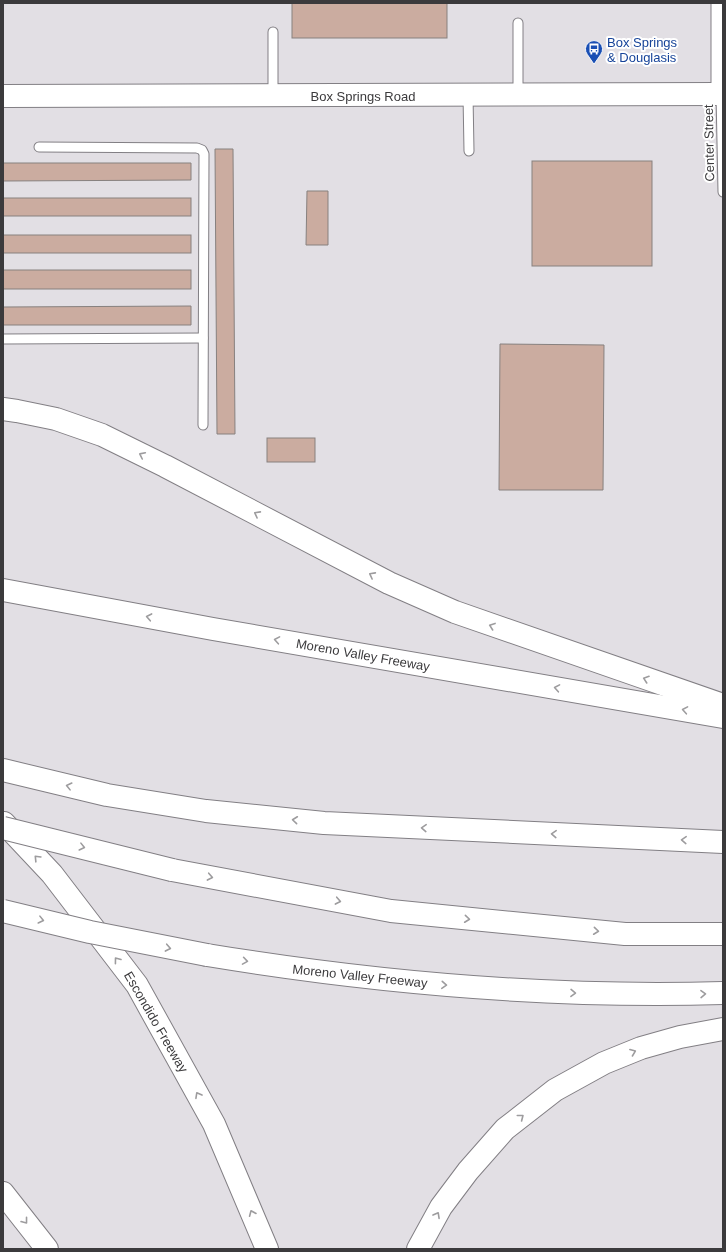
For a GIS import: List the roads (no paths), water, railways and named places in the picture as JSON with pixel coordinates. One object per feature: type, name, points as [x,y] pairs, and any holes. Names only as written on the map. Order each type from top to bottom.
[{"type":"main road","name":"Box Springs Road","points":[[3,96],[722,94]]},
{"type":"main road","points":[[3,409],[56,419],[102,436],[166,466],[389,583],[455,612],[723,705]]},
{"type":"main road","name":"Moreno Valley Freeway","points":[[3,590],[221,631],[723,717]]},
{"type":"main road","points":[[3,770],[107,795],[206,811],[324,823],[723,842]]},
{"type":"main road","name":"Escondido Freeway","points":[[3,822],[52,874],[137,985],[214,1124],[268,1249]]},
{"type":"main road","points":[[3,828],[172,870],[391,911],[625,934],[723,934]]},
{"type":"main road","name":"Moreno Valley Freeway","points":[[3,911],[90,932],[283,968],[424,984],[567,993],[723,994]]},
{"type":"main road","points":[[418,1249],[441,1207],[468,1171],[505,1129],[555,1090],[604,1063],[641,1048],[680,1037],[723,1029]]},
{"type":"main road","points":[[3,1193],[48,1249]]},
{"type":"street","points":[[721,3],[722,94]]},
{"type":"lane","points":[[518,23],[518,95]]},
{"type":"lane","points":[[272,32],[273,96]]},
{"type":"lane","name":"Center Street","points":[[722,94],[723,192]]},
{"type":"lane","points":[[468,95],[469,151]]},
{"type":"lane","points":[[39,147],[197,148],[202,150],[204,154],[203,425]]},
{"type":"lane","points":[[3,339],[203,338]]},
{"type":"place","name":"Box Springs & Douglasis","points":[[594,64]]}]
